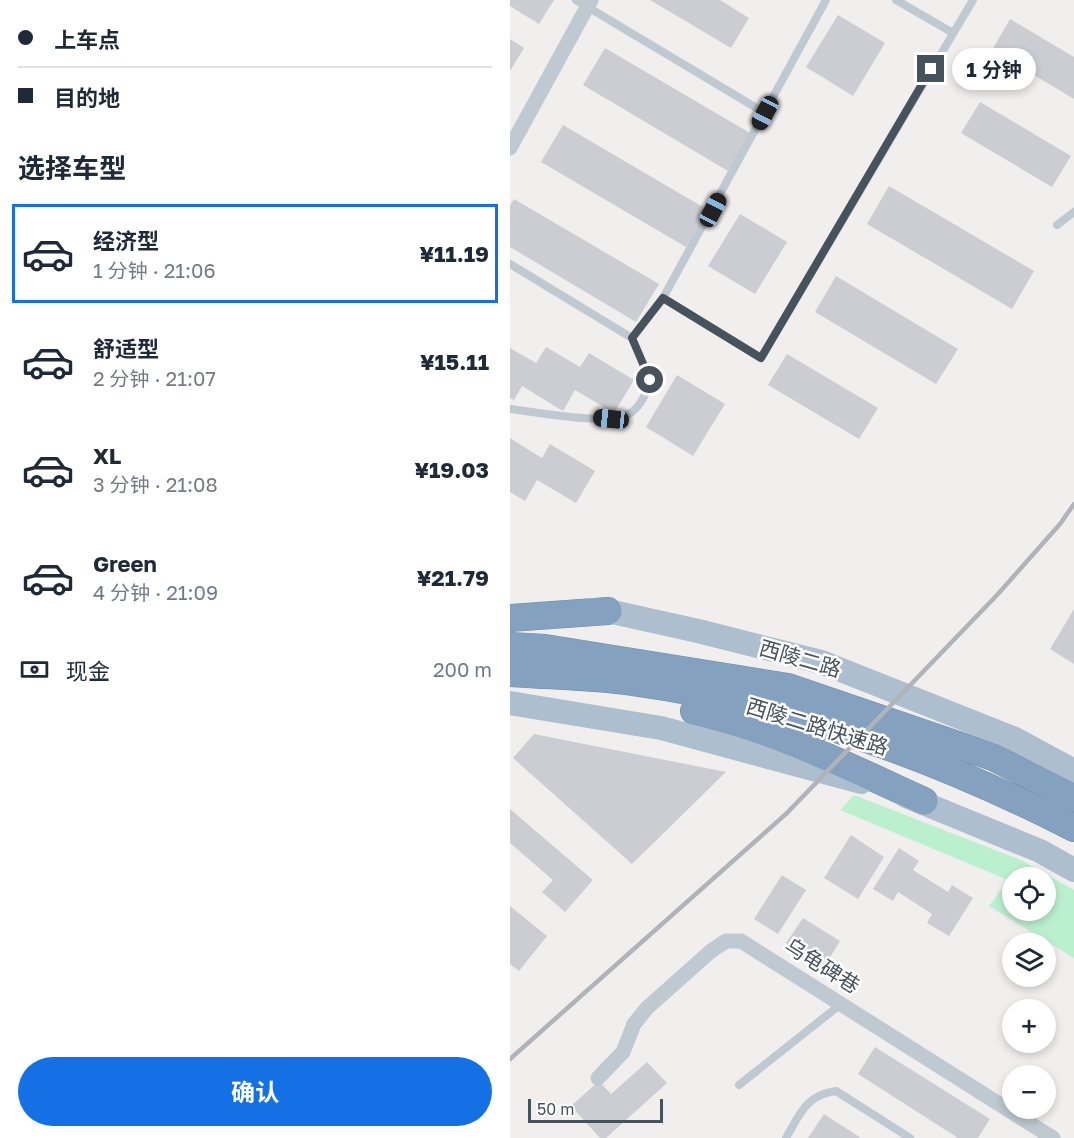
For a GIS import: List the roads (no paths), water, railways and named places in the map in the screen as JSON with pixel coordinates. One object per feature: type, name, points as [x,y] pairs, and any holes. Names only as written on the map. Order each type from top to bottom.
[{"type":"highway","points":[[510,618],[608,611]]},
{"type":"highway","name":"西陵二路快速路","points":[[510,646],[545,648],[783,698],[993,757],[1074,798]]},
{"type":"highway","points":[[510,675],[624,696],[723,718],[789,740],[924,801]]},
{"type":"highway","name":"西陵二路快速路","points":[[510,675],[632,682],[783,698],[919,759],[1020,800],[1074,828]]},
{"type":"main road","name":"西陵二路","points":[[510,604],[608,611],[821,662],[1015,739],[1074,771]]},
{"type":"main road","points":[[510,703],[661,728],[924,801],[1040,851],[1074,870]]},
{"type":"street","points":[[510,148],[585,2]]},
{"type":"street","name":"乌龟碑巷","points":[[598,1078],[623,1052],[634,1024],[647,1008],[711,951],[726,941],[741,941],[1053,1138]]},
{"type":"lane","points":[[632,338],[663,298],[826,0]]},
{"type":"lane","points":[[896,0],[953,33]]},
{"type":"lane","points":[[663,298],[761,358],[973,0]]},
{"type":"lane","points":[[585,2],[765,113]]},
{"type":"lane","points":[[1057,225],[1074,212]]},
{"type":"lane","points":[[510,264],[632,338],[650,380],[645,396],[631,413],[611,419],[510,409]]},
{"type":"lane","points":[[739,1085],[841,1004]]},
{"type":"lane","points":[[786,1138],[804,1106],[820,1093],[836,1090],[910,1138]]},
{"type":"railway","points":[[510,1059],[787,813],[998,594],[1060,524],[1074,504]]}]
